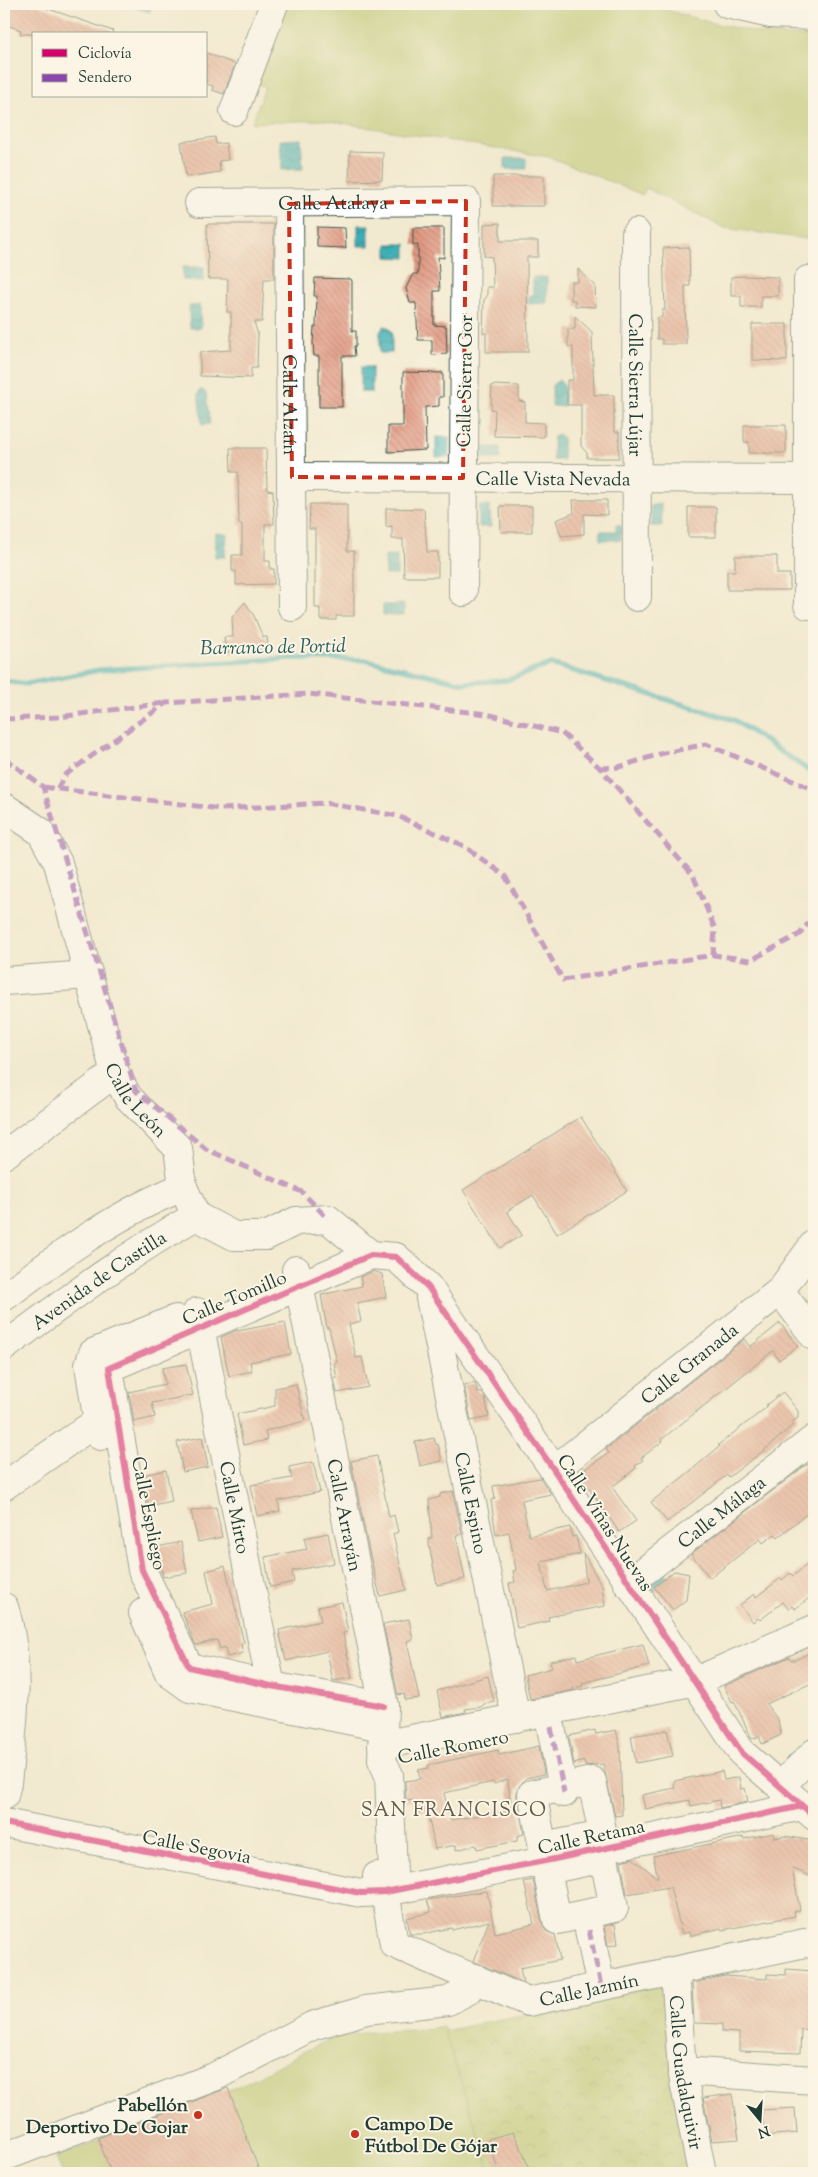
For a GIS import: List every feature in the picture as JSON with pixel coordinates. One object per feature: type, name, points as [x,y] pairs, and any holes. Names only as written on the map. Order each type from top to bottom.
[{"type":"street","points":[[234,111],[274,4]]},
{"type":"street","points":[[727,4],[770,14],[814,16]]},
{"type":"street","name":"Calle Atalaya","points":[[199,203],[290,204],[466,201]]},
{"type":"street","name":"Calle Sierra Gor","points":[[463,592],[466,201]]},
{"type":"street","name":"Calle Alzaín","points":[[290,204],[292,607]]},
{"type":"street","name":"Calle Sierra Lújar","points":[[636,233],[637,597]]},
{"type":"street","points":[[808,280],[811,604]]},
{"type":"street","name":"Calle Vista Nevada","points":[[292,477],[811,479]]},
{"type":"street","name":"Calle León","points":[[4,807],[42,832],[58,863],[90,975],[115,1073],[128,1097],[178,1148],[183,1187],[196,1216]]},
{"type":"street","points":[[4,981],[90,975]]},
{"type":"street","points":[[4,1155],[115,1073]]},
{"type":"street","name":"Avenida de Castilla","points":[[4,1297],[72,1247],[152,1200],[183,1187]]},
{"type":"street","points":[[196,1216],[234,1236],[266,1236],[296,1221],[328,1218],[364,1249]]},
{"type":"street","name":"Avenida de Castilla","points":[[4,1347],[93,1281],[196,1216]]},
{"type":"street","name":"Calle Granada","points":[[554,1470],[780,1291],[814,1244]]},
{"type":"street","name":"Calle Tomillo","points":[[101,1361],[364,1249]]},
{"type":"street","name":"Calle Viñas Nuevas","points":[[364,1249],[396,1257],[428,1287],[554,1470],[742,1753],[808,1811]]},
{"type":"street","name":"Calle Arrayán","points":[[297,1278],[382,1734]]},
{"type":"street","name":"Calle Espino","points":[[428,1287],[516,1718]]},
{"type":"street","points":[[780,1291],[814,1336]]},
{"type":"street","name":"Calle Mirto","points":[[198,1319],[270,1695]]},
{"type":"street","name":"Calle Espliego","points":[[101,1361],[107,1419],[142,1570],[189,1667],[382,1734]]},
{"type":"street","points":[[4,1486],[107,1419]]},
{"type":"street","name":"Calle Málaga","points":[[628,1584],[814,1439]]},
{"type":"street","points":[[4,1607],[10,1626],[16,1698],[4,1796]]},
{"type":"street","points":[[701,1689],[814,1629]]},
{"type":"street","name":"Calle Romero","points":[[382,1734],[516,1718],[701,1689]]},
{"type":"street","name":"Calle Romero","points":[[382,1734],[551,1727],[701,1689]]},
{"type":"street","points":[[551,1727],[564,1790]]},
{"type":"street","name":"Calle Jazmín","points":[[382,1734],[371,1774],[375,1874],[385,1892],[394,1944],[528,2002],[805,1943],[814,1944]]},
{"type":"street","points":[[780,1786],[814,1752]]},
{"type":"street","name":"Calle Retama","points":[[385,1892],[808,1811]]},
{"type":"street","name":"Calle Segovia","points":[[4,1823],[361,1894],[385,1892]]},
{"type":"street","points":[[589,1930],[600,1986]]},
{"type":"street","name":"Calle Guadalquivir","points":[[674,1971],[682,2071],[702,2173]]},
{"type":"street","points":[[4,2157],[214,2077],[312,2026],[366,2010],[448,2001],[469,1990],[475,1978]]},
{"type":"street","points":[[682,2071],[814,2080]]},
{"type":"highlighted area","points":[[466,201],[463,478],[292,477],[289,204]]},
{"type":"green space","points":[[286,4],[647,4],[708,22],[759,33],[814,37],[814,240],[724,228],[646,188],[643,195],[549,157],[324,120],[252,123],[265,87],[257,84]]},
{"type":"green space","points":[[668,1984],[693,2173],[491,2173],[444,2031]]},
{"type":"green space","points":[[443,2026],[491,2173],[63,2173],[56,2157],[236,2087],[327,2041],[370,2032],[414,2030]]},
{"type":"water","points":[[122,4],[152,4],[150,12]]},
{"type":"water","points":[[301,139],[303,169],[282,170],[280,140]]},
{"type":"water","points":[[505,158],[526,158],[526,169],[505,169]]},
{"type":"water","points":[[358,225],[369,225],[369,246],[358,246]]},
{"type":"water","points":[[387,244],[406,244],[406,258],[387,257]]},
{"type":"water","points":[[183,267],[204,267],[204,281],[183,280]]},
{"type":"water","points":[[533,277],[547,277],[547,303],[529,304],[529,296],[533,295]]},
{"type":"water","points":[[200,305],[201,328],[190,328],[189,306]]},
{"type":"water","points":[[384,326],[388,327],[392,332],[392,353],[380,353],[380,332]]},
{"type":"water","points":[[361,367],[372,367],[372,392],[361,392]]},
{"type":"water","points":[[559,380],[564,385],[564,407],[552,406],[552,385]]},
{"type":"water","points":[[201,389],[206,393],[210,424],[202,425],[198,394]]},
{"type":"water","points":[[558,434],[563,438],[563,460],[553,460],[553,438]]},
{"type":"water","points":[[436,437],[449,437],[449,457],[436,457]]},
{"type":"water","points":[[480,447],[500,447],[500,459],[480,459]]},
{"type":"water","points":[[661,504],[662,526],[651,526],[651,505]]},
{"type":"water","points":[[479,506],[490,506],[491,527],[479,527]]},
{"type":"water","points":[[616,525],[621,525],[621,540],[600,540],[600,531],[616,531]]},
{"type":"water","points":[[216,533],[227,534],[225,557],[215,557]]},
{"type":"water","points":[[385,556],[397,556],[397,575],[385,575]]},
{"type":"water","points":[[404,604],[404,615],[383,615],[383,605]]},
{"type":"water","points":[[664,1571],[668,1576],[654,1587],[656,1591],[653,1595],[646,1586]]},
{"type":"building","points":[[4,4],[34,4],[113,31],[32,32],[32,34],[20,34],[21,30],[4,24]]},
{"type":"building","points":[[208,54],[235,64],[224,94],[212,90],[213,86],[208,85]]},
{"type":"building","points":[[215,137],[216,144],[226,143],[228,160],[219,161],[220,172],[186,177],[181,142]]},
{"type":"building","points":[[350,151],[383,152],[382,180],[349,181]]},
{"type":"building","points":[[493,176],[544,176],[544,206],[493,206]]},
{"type":"building","points":[[500,223],[500,241],[538,241],[538,257],[527,257],[528,352],[486,352],[486,333],[483,333],[484,300],[487,296],[487,287],[493,287],[492,257],[484,256],[484,224]]},
{"type":"building","points":[[207,224],[274,224],[274,279],[264,279],[262,322],[254,322],[258,335],[257,368],[251,368],[251,378],[200,376],[200,352],[231,350],[231,312],[227,312],[228,279],[208,279]]},
{"type":"building","points":[[317,227],[345,228],[346,248],[317,247]]},
{"type":"building","points":[[413,228],[444,228],[444,258],[438,257],[440,291],[434,291],[434,325],[446,326],[447,354],[432,355],[432,340],[418,340],[416,303],[410,303],[406,288],[413,274],[418,274],[418,245],[413,245]]},
{"type":"building","points":[[689,247],[690,286],[685,286],[686,344],[662,344],[662,339],[657,339],[657,318],[662,317],[662,310],[665,310],[663,248]]},
{"type":"building","points":[[578,269],[595,285],[596,307],[575,306],[575,300],[571,300],[571,282],[578,282]]},
{"type":"building","points":[[731,277],[778,277],[778,296],[761,296],[761,307],[741,307],[741,296],[731,296]]},
{"type":"building","points":[[315,278],[351,279],[352,281],[352,331],[356,331],[356,346],[354,346],[355,356],[342,356],[342,407],[319,407],[319,356],[314,356],[313,343],[314,327],[316,327],[317,296],[314,296]]},
{"type":"building","points":[[575,316],[592,332],[594,395],[614,395],[614,428],[615,432],[619,432],[619,458],[587,458],[587,453],[581,446],[581,405],[567,405],[567,380],[573,380],[573,347],[568,347],[568,329],[575,329]]},
{"type":"building","points":[[752,324],[787,324],[787,361],[752,360]]},
{"type":"building","points":[[403,372],[443,373],[443,397],[439,397],[439,406],[425,407],[426,450],[388,452],[388,426],[403,426]]},
{"type":"building","points":[[492,385],[519,386],[519,401],[525,402],[525,422],[544,423],[544,437],[494,436],[495,410],[491,409]]},
{"type":"building","points":[[744,425],[786,425],[786,453],[749,453],[749,442],[744,442]]},
{"type":"building","points":[[230,448],[266,448],[267,490],[273,491],[274,524],[265,524],[265,561],[270,561],[270,569],[274,569],[274,584],[236,585],[236,571],[232,571],[232,555],[242,555],[242,524],[239,524],[238,472],[231,472]]},
{"type":"building","points":[[573,500],[607,500],[607,515],[584,514],[584,534],[561,536],[556,520],[574,513]]},
{"type":"building","points":[[310,504],[347,504],[347,551],[354,551],[354,616],[336,616],[336,620],[320,620],[320,608],[315,608],[315,529],[309,529]]},
{"type":"building","points":[[500,506],[532,506],[532,532],[501,532]]},
{"type":"building","points":[[688,507],[716,507],[716,537],[688,537]]},
{"type":"building","points":[[386,508],[424,509],[427,552],[438,552],[438,577],[404,577],[403,539],[392,539],[392,526],[386,527]]},
{"type":"building","points":[[735,556],[777,556],[777,574],[790,574],[790,590],[727,590],[727,571],[735,571]]},
{"type":"building","points":[[245,602],[253,614],[263,637],[267,637],[269,651],[226,652],[224,637],[233,637],[232,617]]},
{"type":"building","points":[[581,1117],[627,1191],[557,1234],[533,1195],[507,1211],[522,1235],[500,1248],[463,1190]]},
{"type":"building","points":[[374,1271],[382,1274],[386,1297],[357,1303],[361,1321],[349,1324],[356,1358],[362,1357],[368,1387],[337,1393],[334,1379],[337,1378],[334,1363],[337,1362],[329,1328],[327,1328],[321,1295],[362,1286],[360,1277]]},
{"type":"building","points":[[285,1322],[291,1354],[250,1362],[252,1371],[229,1376],[221,1337],[237,1330]]},
{"type":"building","points":[[780,1323],[798,1346],[779,1360],[773,1351],[662,1439],[663,1441],[641,1458],[643,1460],[635,1466],[636,1468],[612,1487],[636,1521],[619,1532],[579,1473],[609,1453],[606,1449],[744,1339],[750,1347]]},
{"type":"building","points":[[186,1364],[193,1395],[152,1403],[155,1417],[134,1422],[129,1392],[165,1384],[162,1368]]},
{"type":"building","points":[[475,1383],[478,1393],[481,1392],[485,1397],[489,1417],[471,1421],[464,1385]]},
{"type":"building","points":[[296,1384],[305,1421],[265,1431],[267,1440],[243,1445],[237,1414],[275,1406],[275,1388]]},
{"type":"building","points":[[783,1392],[798,1411],[798,1418],[791,1423],[793,1425],[767,1448],[729,1477],[727,1475],[667,1522],[651,1502]]},
{"type":"building","points":[[202,1437],[208,1467],[183,1472],[177,1442]]},
{"type":"building","points":[[434,1438],[436,1445],[438,1444],[442,1461],[420,1466],[415,1442]]},
{"type":"building","points":[[377,1456],[389,1517],[394,1515],[398,1532],[393,1534],[406,1590],[380,1596],[351,1461]]},
{"type":"building","points":[[313,1462],[320,1492],[278,1501],[280,1511],[257,1516],[251,1485],[292,1478],[289,1467]]},
{"type":"building","points":[[807,1464],[814,1473],[814,1508],[778,1537],[775,1534],[763,1543],[760,1539],[710,1578],[691,1554]]},
{"type":"building","points":[[166,1470],[172,1501],[148,1506],[142,1475]]},
{"type":"building","points":[[540,1478],[551,1494],[522,1500],[529,1536],[570,1527],[572,1537],[576,1536],[580,1554],[541,1562],[547,1591],[586,1582],[583,1553],[602,1586],[605,1606],[548,1617],[549,1621],[517,1628],[509,1583],[515,1582],[513,1571],[516,1570],[509,1532],[496,1535],[491,1500],[495,1499],[493,1486]]},
{"type":"building","points":[[453,1491],[462,1534],[456,1535],[465,1579],[437,1585],[429,1545],[429,1538],[432,1538],[429,1500],[440,1497],[440,1494]]},
{"type":"building","points":[[216,1507],[222,1537],[198,1542],[191,1511]]},
{"type":"building","points":[[328,1533],[334,1563],[292,1571],[294,1582],[270,1587],[265,1557],[307,1549],[304,1538]]},
{"type":"building","points":[[181,1542],[187,1573],[163,1577],[157,1547]]},
{"type":"building","points":[[814,1559],[814,1594],[795,1609],[792,1606],[789,1609],[783,1602],[760,1620],[758,1618],[753,1622],[740,1605],[754,1594],[756,1597],[790,1573],[793,1576]]},
{"type":"building","points":[[225,1566],[244,1643],[241,1644],[243,1653],[227,1657],[225,1647],[220,1649],[217,1640],[195,1644],[182,1612],[213,1604],[206,1571]]},
{"type":"building","points":[[674,1571],[689,1574],[686,1600],[673,1610],[654,1587]]},
{"type":"building","points":[[342,1602],[348,1632],[343,1633],[352,1678],[333,1681],[327,1651],[286,1661],[279,1630],[321,1621],[318,1607]]},
{"type":"building","points":[[409,1619],[413,1640],[407,1641],[419,1698],[405,1700],[404,1694],[398,1695],[383,1624]]},
{"type":"building","points":[[643,1644],[649,1666],[582,1683],[583,1686],[573,1688],[574,1690],[530,1699],[525,1675],[552,1668],[550,1661],[576,1655],[577,1660]]},
{"type":"building","points":[[814,1651],[814,1682],[766,1704],[778,1720],[781,1735],[762,1744],[759,1736],[752,1739],[734,1701],[732,1702],[724,1686],[789,1657],[791,1660],[795,1660]]},
{"type":"building","points":[[488,1676],[494,1702],[484,1704],[481,1707],[465,1709],[466,1712],[443,1717],[437,1691]]},
{"type":"building","points":[[595,1730],[596,1734],[616,1730],[620,1747],[622,1815],[615,1816],[603,1764],[585,1766],[584,1761],[574,1764],[569,1736]]},
{"type":"building","points":[[667,1730],[673,1756],[636,1763],[631,1736]]},
{"type":"building","points":[[539,1746],[544,1774],[526,1778],[517,1790],[524,1834],[517,1836],[517,1841],[477,1849],[476,1845],[456,1850],[456,1845],[435,1849],[427,1810],[416,1813],[413,1800],[407,1801],[405,1781],[420,1779],[418,1770],[428,1768],[428,1765],[498,1750],[499,1755]],"holes":[[[508,1779],[511,1810],[450,1820],[444,1793],[493,1782],[494,1784]]]},
{"type":"building","points":[[722,1771],[724,1780],[739,1777],[741,1789],[745,1788],[748,1802],[720,1808],[719,1800],[691,1806],[690,1800],[645,1809],[642,1795],[675,1788],[674,1781]]},
{"type":"building","points":[[774,1833],[775,1838],[784,1836],[814,1841],[814,1878],[792,1868],[800,1910],[794,1911],[795,1916],[722,1930],[721,1928],[690,1936],[689,1932],[682,1934],[670,1887],[627,1894],[621,1861],[632,1858],[658,1878],[653,1856],[743,1837],[743,1839]]},
{"type":"building","points":[[533,1880],[542,1923],[546,1931],[555,1935],[560,1960],[520,1968],[523,1983],[473,1961],[489,1921],[452,1930],[451,1928],[423,1934],[410,1934],[407,1918],[431,1912],[427,1900],[487,1891],[495,1933],[534,1924],[524,1882]]},
{"type":"building","points":[[615,1924],[618,1944],[608,1946],[604,1926]]},
{"type":"building","points":[[786,1969],[814,1971],[814,2030],[801,2029],[800,2053],[739,2051],[739,2033],[722,2032],[722,2024],[694,2023],[692,1983],[725,1976],[767,1979],[767,1974],[786,1975]]},
{"type":"building","name":"Pabellón Deportivo De Gojar","points":[[228,2088],[260,2173],[111,2173],[98,2138]]},
{"type":"building","points":[[732,2094],[739,2139],[712,2141],[703,2098]]},
{"type":"building","points":[[795,2108],[797,2133],[764,2136],[762,2110]]},
{"type":"building","points":[[513,2132],[524,2154],[530,2173],[499,2173],[488,2139]]},
{"type":"waterway","name":"Barranco de Portid","points":[[4,681],[27,684],[99,670],[293,658],[365,660],[464,683],[507,680],[551,664],[734,720],[814,774]]},
{"type":"marked path","points":[[57,789],[65,775],[166,703],[309,694],[487,714],[562,733],[600,768],[693,875],[715,929],[713,955]]},
{"type":"marked path","points":[[4,719],[58,717],[165,703]]},
{"type":"marked path","points":[[600,768],[619,767],[660,754],[706,744],[814,790]]},
{"type":"marked path","points":[[4,758],[43,787],[136,1091],[206,1149],[302,1192],[328,1219]]},
{"type":"marked path","points":[[43,787],[221,809],[325,803],[398,816],[464,846],[505,876],[563,980],[713,955],[751,960],[800,934],[814,916]]},
{"type":"marked path","points":[[551,1727],[564,1793]]},
{"type":"marked path","points":[[589,1930],[601,1986]]},
{"type":"cycle path","points":[[384,1706],[271,1686],[189,1667],[142,1570],[109,1368],[371,1255],[396,1257],[428,1287],[554,1470],[742,1753],[814,1816]]},
{"type":"cycle path","points":[[4,1823],[361,1893],[385,1892],[550,1860],[802,1806]]},
{"type":"place","name":"Pabellón Deportivo De Gojar","points":[[198,2115]]},
{"type":"place","name":"Campo De Fútbol De Gójar","points":[[355,2134]]},
{"type":"district","name":"SAN FRANCISCO","points":[[454,1809]]}]
